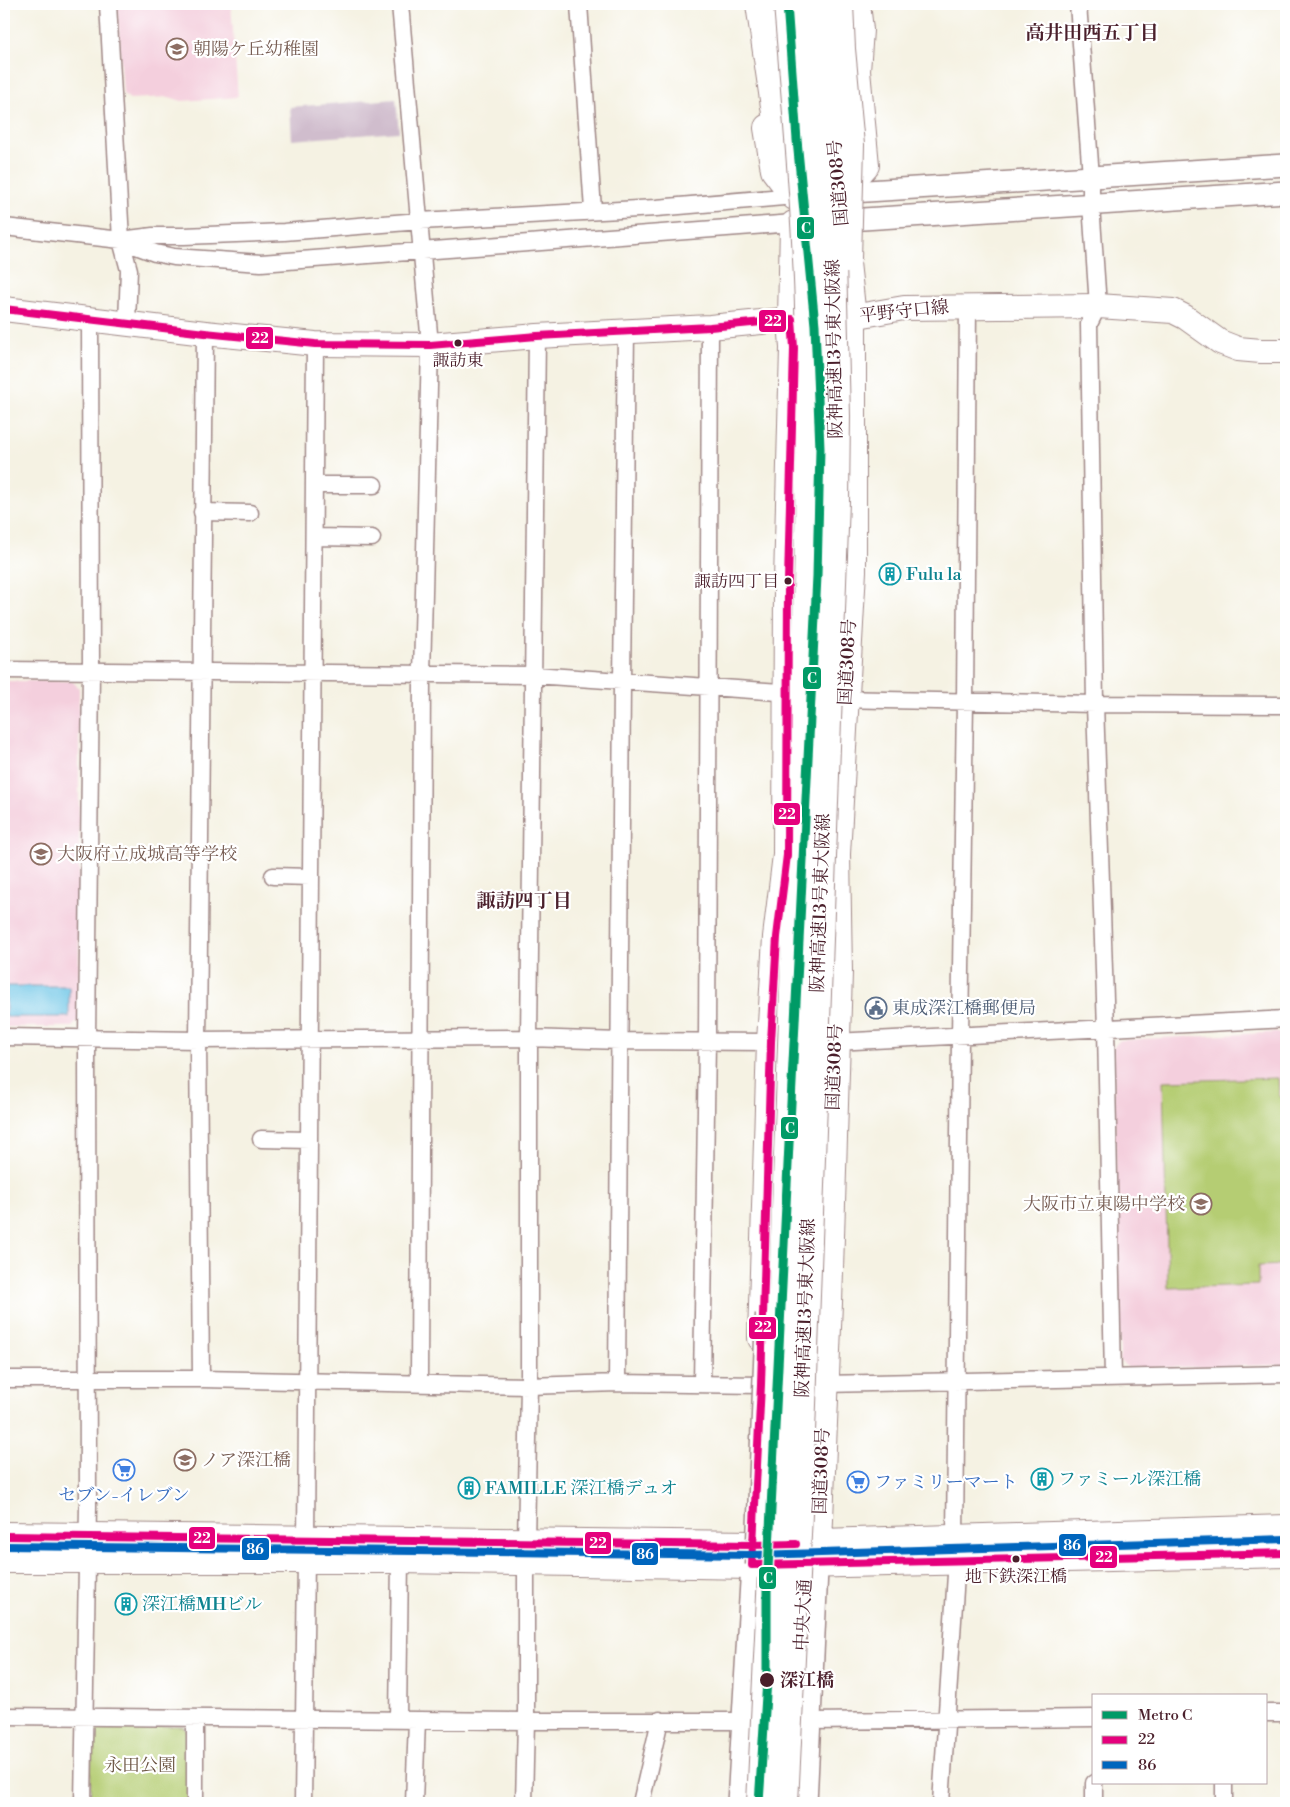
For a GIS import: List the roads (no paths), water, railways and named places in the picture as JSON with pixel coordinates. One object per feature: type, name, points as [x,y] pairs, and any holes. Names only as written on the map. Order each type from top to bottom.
[{"type":"highway","points":[[749,4],[775,170],[795,196]]},
{"type":"highway","points":[[760,4],[797,254],[807,342],[811,416]]},
{"type":"highway","points":[[752,1555],[761,1385],[771,1042],[778,937],[787,855],[786,692],[794,348],[792,319],[795,196],[778,4]]},
{"type":"highway","name":"阪神高速13号東大阪線","points":[[761,1803],[779,1402],[807,633],[811,416],[807,255],[788,4]]},
{"type":"highway","name":"阪神高速13号東大阪線","points":[[784,1803],[797,1524],[835,501],[832,261],[812,4]]},
{"type":"highway","name":"国道308号","points":[[818,1553],[828,1303],[834,1042],[838,972],[836,854],[852,571],[852,317],[819,4]]},
{"type":"highway","points":[[830,633],[839,560],[843,501],[850,174],[850,145],[841,49],[840,4]]},
{"type":"highway","points":[[840,193],[865,165],[856,71],[859,30],[856,4]]},
{"type":"highway","points":[[4,1558],[88,1548],[526,1551],[752,1555],[956,1549],[1286,1529]]},
{"type":"highway","points":[[4,1536],[88,1548]]},
{"type":"highway","points":[[306,1549],[400,1559],[526,1551]]},
{"type":"highway","points":[[956,1549],[1286,1552]]},
{"type":"main road","name":"平野守口線","points":[[4,309],[315,344],[430,345],[537,336],[710,327],[792,319],[852,317],[904,308],[1098,306],[1173,311],[1185,317],[1220,342],[1238,349],[1286,351]]},
{"type":"main road","name":"中央大通","points":[[794,1803],[828,976]]},
{"type":"main road","points":[[750,1803],[784,977]]},
{"type":"street","points":[[108,4],[121,240],[129,270],[127,323]]},
{"type":"street","points":[[400,4],[430,345],[422,675],[419,1384]]},
{"type":"street","points":[[579,4],[593,210]]},
{"type":"street","points":[[1078,4],[1092,177],[1091,204],[1098,306],[1089,324],[1094,704],[1106,1029],[1113,1378]]},
{"type":"street","points":[[4,228],[121,240],[153,236],[284,232],[420,221],[656,208],[795,196],[1286,165]]},
{"type":"street","points":[[121,240],[155,253],[174,257],[261,264],[794,223],[1286,192]]},
{"type":"street","points":[[941,1803],[956,1549],[968,306]]},
{"type":"street","points":[[83,1803],[89,1380],[87,1038],[91,671],[90,318]]},
{"type":"street","points":[[702,1384],[710,327]]},
{"type":"street","points":[[617,1383],[626,331]]},
{"type":"street","points":[[201,1379],[198,1040],[205,333]]},
{"type":"street","points":[[524,1803],[529,1386],[528,1038],[537,336]]},
{"type":"street","points":[[303,1803],[315,344]]},
{"type":"street","points":[[314,485],[374,485]]},
{"type":"street","points":[[202,512],[250,513]]},
{"type":"street","points":[[314,537],[372,538]]},
{"type":"street","points":[[4,670],[534,675],[786,692],[844,700],[1286,705]]},
{"type":"street","points":[[273,876],[311,877]]},
{"type":"street","points":[[834,1042],[1286,1019]]},
{"type":"street","points":[[4,1037],[198,1040],[528,1038],[771,1042]]},
{"type":"street","points":[[261,1139],[309,1140]]},
{"type":"street","points":[[824,1384],[1286,1374]]},
{"type":"street","points":[[4,1379],[201,1379],[529,1386],[617,1383],[761,1385]]},
{"type":"street","points":[[806,1803],[818,1553]]},
{"type":"street","points":[[738,1803],[752,1555]]},
{"type":"street","points":[[398,1720],[400,1559]]},
{"type":"street","points":[[1268,1713],[1286,1713]]},
{"type":"street","points":[[4,1716],[743,1721]]},
{"type":"street","points":[[195,1718],[195,1803]]},
{"type":"street","points":[[810,1721],[1092,1718]]},
{"type":"street","points":[[414,1803],[417,1720]]},
{"type":"street","points":[[641,1803],[660,1720]]},
{"type":"street","points":[[1094,1784],[1094,1803]]},
{"type":"street","points":[[1224,1784],[1224,1803]]},
{"type":"water","points":[[6,986],[69,986],[69,1017],[6,1017]]},
{"type":"metro line","name":"C","points":[[759,1803],[767,1680],[767,1590],[817,576],[820,449],[815,325],[797,140],[787,4]]},
{"type":"place","name":"朝陽ケ丘幼稚園","points":[[177,49]]},
{"type":"place","name":"諏訪東","points":[[458,343]]},
{"type":"place","name":"Fulu la","points":[[890,574]]},
{"type":"place","name":"諏訪四丁目","points":[[788,581]]},
{"type":"place","name":"大阪府立成城高等学校","points":[[41,854]]},
{"type":"place","name":"東成深江橋郵便局","points":[[876,1008]]},
{"type":"place","name":"大阪市立東陽中学校","points":[[1201,1204]]},
{"type":"place","name":"ノア深江橋","points":[[185,1460]]},
{"type":"place","name":"セブン-イレブン","points":[[124,1470]]},
{"type":"place","name":"ファミール深江橋","points":[[1042,1479]]},
{"type":"place","name":"ファミリーマート","points":[[858,1482]]},
{"type":"place","name":"FAMILLE 深江橋デュオ","points":[[469,1488]]},
{"type":"place","name":"地下鉄深江橋","points":[[1016,1559]]},
{"type":"place","name":"深江橋MHビル","points":[[126,1604]]},
{"type":"place","name":"深江橋","points":[[767,1680]]},
{"type":"district","name":"高井田西五丁目","points":[[1092,32]]},
{"type":"district","name":"諏訪四丁目","points":[[524,900]]},
{"type":"park label","name":"永田公園","points":[[140,1765]]}]
